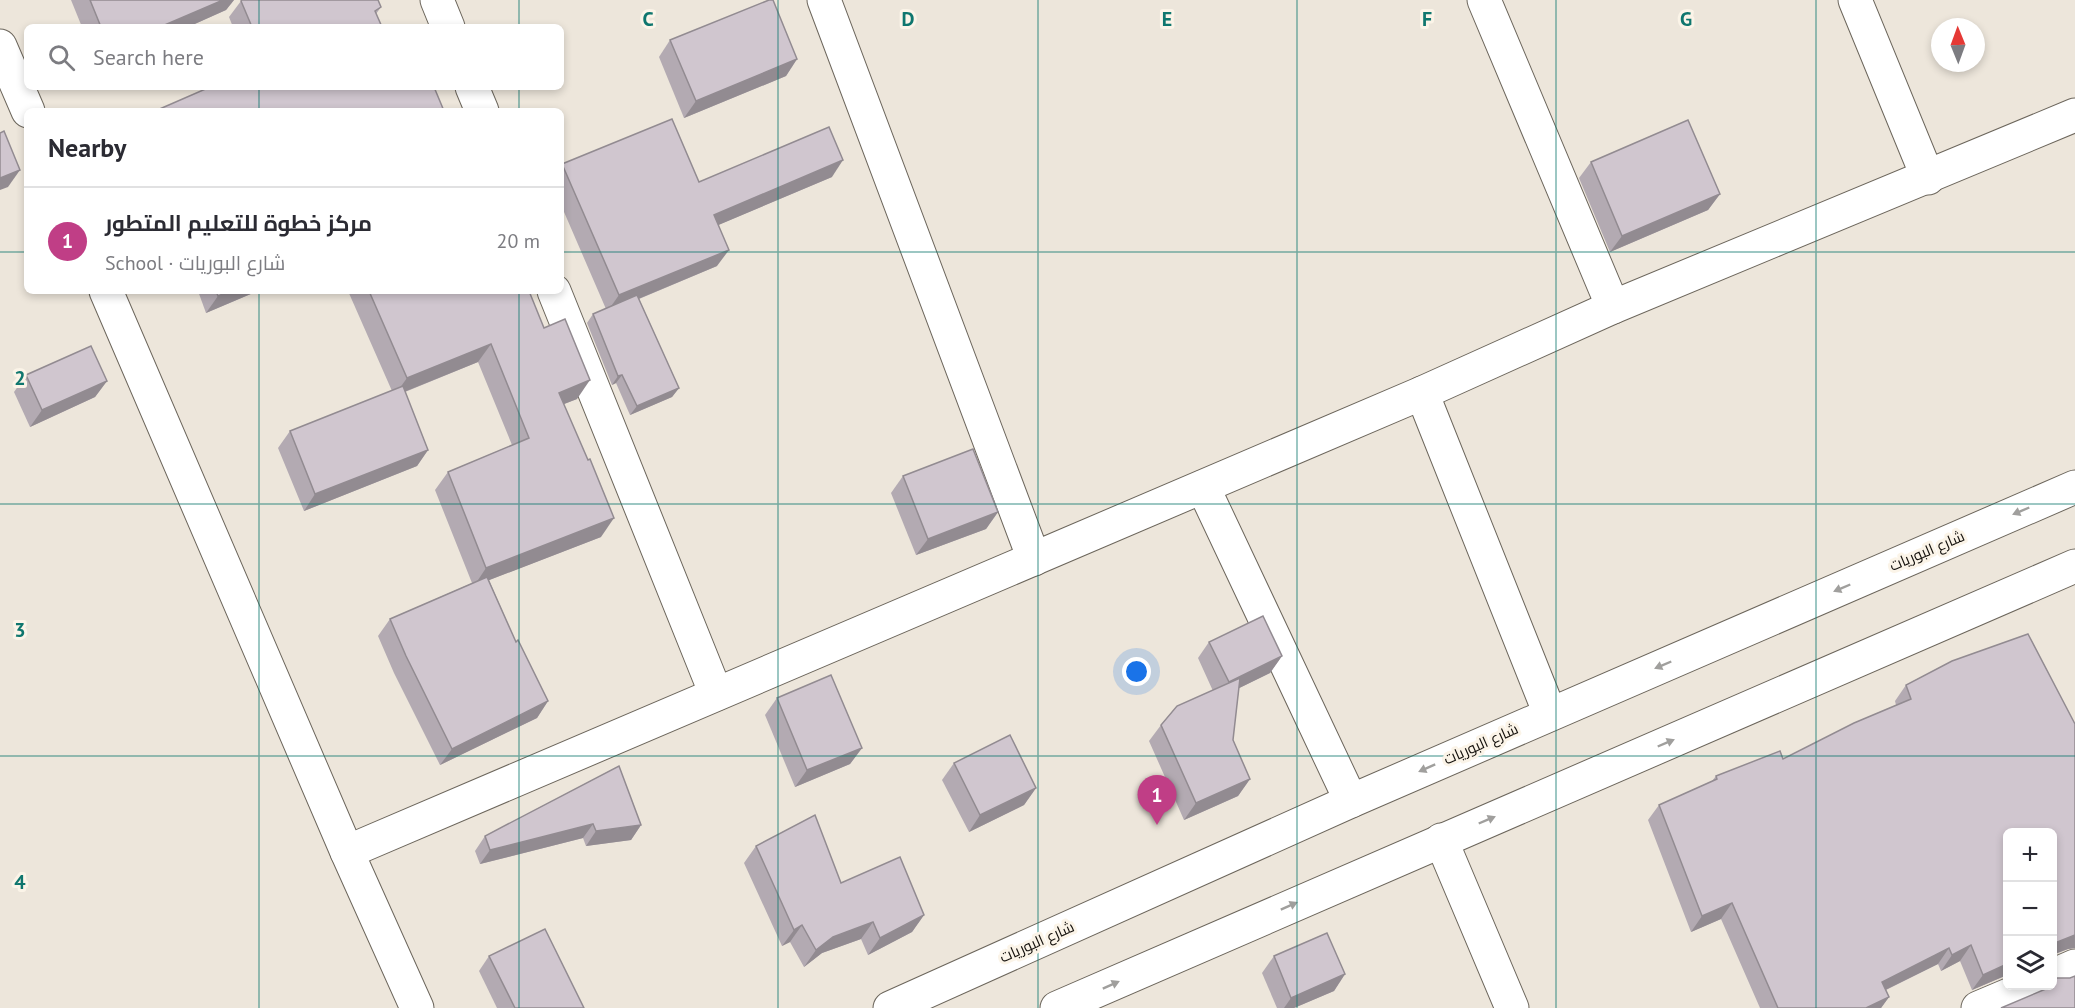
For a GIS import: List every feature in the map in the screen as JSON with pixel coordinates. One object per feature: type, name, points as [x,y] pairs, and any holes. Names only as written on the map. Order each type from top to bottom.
[{"type":"street","points":[[437,0],[447,24]]},
{"type":"street","points":[[824,0],[1034,559]]},
{"type":"street","points":[[1484,0],[1613,307]]},
{"type":"street","points":[[1855,0],[1928,178]]},
{"type":"street","points":[[0,46],[27,108]]},
{"type":"street","points":[[473,90],[481,108]]},
{"type":"street","points":[[347,852],[1422,393],[1613,307],[2075,116]]},
{"type":"street","points":[[107,294],[347,852],[417,1008]]},
{"type":"street","points":[[555,294],[716,694]]},
{"type":"street","points":[[1422,393],[1550,714]]},
{"type":"street","points":[[1203,487],[1351,801]]},
{"type":"street","name":"شارع البوريات","points":[[890,1008],[1351,801],[2075,487]]},
{"type":"street","points":[[1057,1008],[2075,566]]},
{"type":"street","points":[[1441,840],[1512,1008]]},
{"type":"street","points":[[2057,974],[2075,966]]},
{"type":"street","points":[[1978,1008],[2021,990]]},
{"type":"building","points":[[90,0],[223,0],[167,24],[100,24]]},
{"type":"building","points":[[378,0],[381,7],[375,11],[381,24],[251,24],[241,1]]},
{"type":"building","points":[[773,0],[797,59],[696,101],[670,40]]},
{"type":"building","points":[[203,90],[435,90],[443,108],[162,108]]},
{"type":"building","points":[[672,119],[699,182],[829,127],[843,160],[714,215],[729,250],[619,295],[564,169],[564,163]]},
{"type":"building","points":[[1688,120],[1720,194],[1622,236],[1591,162]]},
{"type":"building","points":[[4,131],[20,170],[0,178],[0,133]]},
{"type":"building","points":[[370,294],[530,294],[544,328],[565,319],[590,380],[559,393],[614,518],[486,568],[448,472],[529,438],[491,344],[407,378]]},
{"type":"building","points":[[637,295],[679,388],[637,406],[622,375],[618,376],[593,314]]},
{"type":"building","points":[[91,346],[107,381],[42,410],[26,375]]},
{"type":"building","points":[[403,386],[428,450],[315,494],[290,431]]},
{"type":"building","points":[[973,449],[998,512],[928,539],[903,476]]},
{"type":"building","points":[[487,577],[516,642],[518,640],[548,701],[452,749],[390,619]]},
{"type":"building","points":[[1263,616],[1282,656],[1229,682],[1209,642]]},
{"type":"building","points":[[2028,634],[2075,724],[2075,935],[2057,942],[2057,828],[2003,828],[2003,966],[1983,975],[1971,945],[1952,955],[1949,948],[1882,982],[1889,997],[1866,1008],[1778,1008],[1732,903],[1702,916],[1659,805],[1717,779],[1716,776],[1780,751],[1783,759],[1854,723],[1911,699],[1906,685],[1952,661]]},
{"type":"building","points":[[831,675],[862,748],[807,770],[777,698]]},
{"type":"building","points":[[1240,678],[1233,740],[1250,779],[1196,803],[1161,725],[1177,706]]},
{"type":"building","points":[[1010,735],[1036,788],[980,815],[954,763]]},
{"type":"building","points":[[619,766],[641,825],[596,831],[593,824],[490,850],[485,836]]},
{"type":"building","points":[[815,815],[841,883],[900,857],[924,915],[880,938],[873,922],[833,937],[816,950],[802,925],[794,930],[756,846]]},
{"type":"building","points":[[545,929],[584,1008],[515,1008],[489,956]]},
{"type":"building","points":[[1327,933],[1345,974],[1291,998],[1274,956]]},
{"type":"building","points":[[2075,976],[2075,1008],[2001,1008],[2043,990],[2057,990],[2057,978]]},
{"type":"place","name":"مركز خطوة للتعليم المتطور","points":[[1157,825]]}]
